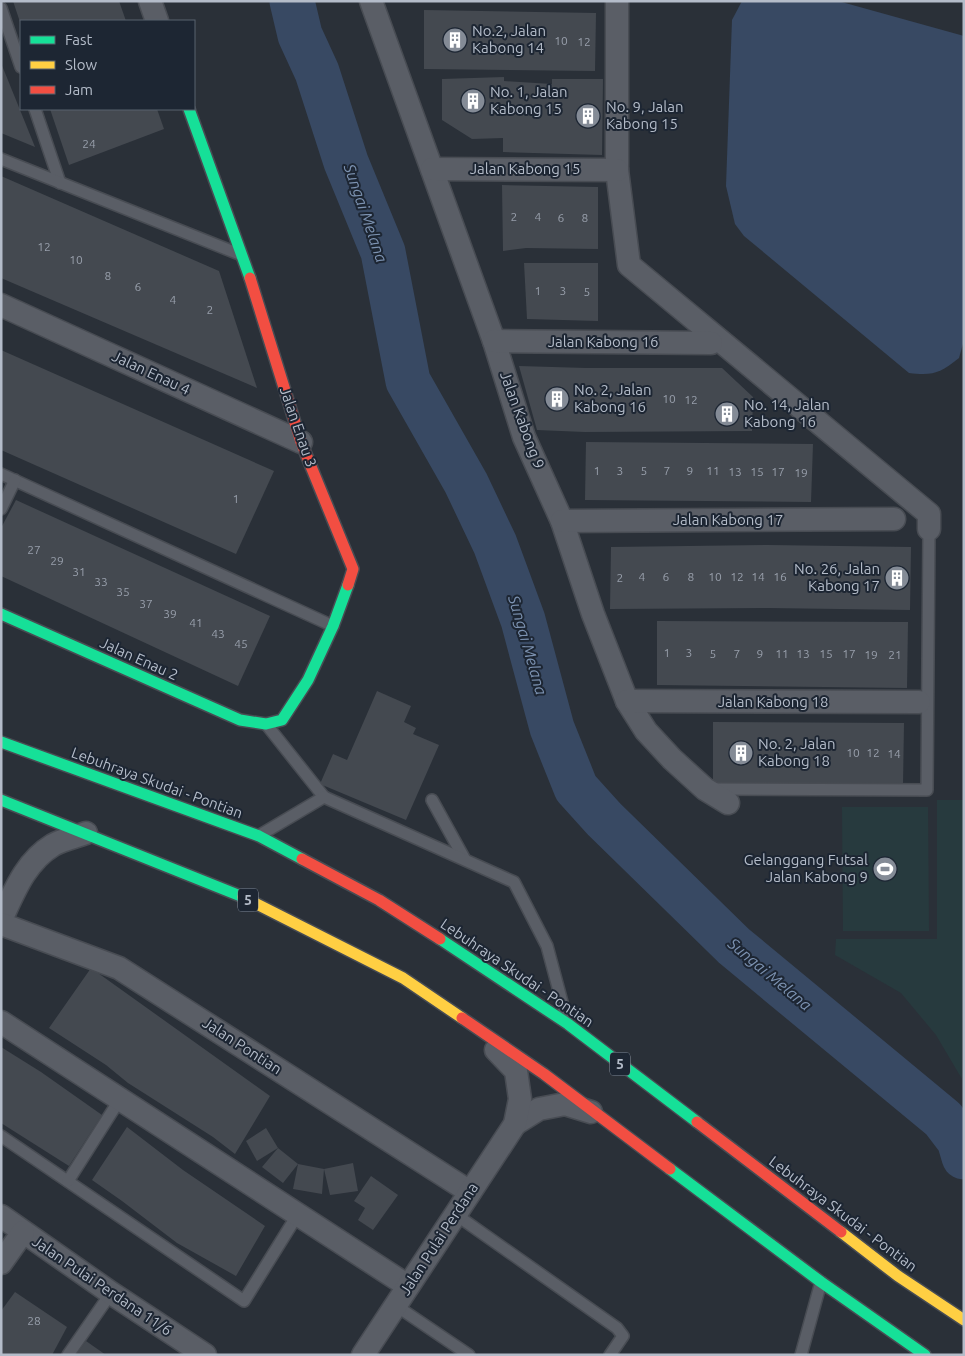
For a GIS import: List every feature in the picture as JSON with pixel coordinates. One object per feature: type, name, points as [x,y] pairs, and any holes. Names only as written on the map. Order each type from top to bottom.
[{"type":"main road","name":"Jalan Enau 3","points":[[189,110],[243,256],[301,442],[353,569],[333,626],[308,680],[282,720],[266,724]]},
{"type":"main road","name":"Jalan Enau 2","points":[[1,614],[240,720],[266,724]]},
{"type":"main road","name":"Lebuhraya Skudai - Pontian","points":[[1,742],[259,836],[379,900],[568,1024],[898,1276],[964,1320]]},
{"type":"main road","name":"5","points":[[1,800],[231,891],[403,978],[603,1116],[822,1282],[925,1355]]},
{"type":"street","points":[[150,1],[158,20]]},
{"type":"street","name":"Jalan Kabong 9","points":[[371,1],[462,257],[494,341],[524,437],[562,521],[593,614],[627,702],[646,730],[672,759],[705,789],[728,803]]},
{"type":"street","points":[[617,1],[617,170],[629,265],[929,514],[929,529]]},
{"type":"street","name":"Jalan Kabong 15","points":[[432,169],[617,170]]},
{"type":"street","name":"Jalan Enau 4","points":[[1,305],[301,442]]},
{"type":"street","name":"Jalan Kabong 16","points":[[494,341],[711,343]]},
{"type":"street","name":"Jalan Kabong 17","points":[[562,521],[894,519]]},
{"type":"street","name":"Jalan Kabong 18","points":[[627,702],[919,702]]},
{"type":"street","points":[[1,922],[18,882],[33,862],[54,845],[86,833]]},
{"type":"street","name":"Jalan Pontian","points":[[1,922],[119,968],[470,1192]]},
{"type":"street","points":[[1,1022],[408,1286]]},
{"type":"street","name":"Jalan Pulai Perdana","points":[[363,1355],[515,1124],[520,1098],[516,1071],[480,1031]]},
{"type":"street","name":"Jalan Pulai Perdana","points":[[515,1124],[539,1109],[564,1104],[603,1116]]},
{"type":"street","name":"Jalan Pulai Perdana 11/6","points":[[1,1216],[204,1355]]},
{"type":"street","points":[[1,1263],[23,1232]]},
{"type":"lane","points":[[1,8],[20,64]]},
{"type":"lane","points":[[35,110],[60,182]]},
{"type":"lane","points":[[1,159],[243,256]]},
{"type":"lane","points":[[1,474],[333,626]]},
{"type":"lane","points":[[1,509],[15,480]]},
{"type":"lane","points":[[705,789],[927,790],[929,529]]},
{"type":"lane","points":[[266,724],[324,797],[514,882],[547,946],[568,1024]]},
{"type":"lane","points":[[259,836],[324,797]]},
{"type":"lane","points":[[432,800],[464,858]]},
{"type":"lane","points":[[68,1181],[120,1098]]},
{"type":"lane","points":[[1,1136],[244,1301],[298,1214]]},
{"type":"lane","points":[[455,1214],[617,1328],[623,1336],[610,1355]]},
{"type":"lane","points":[[800,1355],[822,1282]]},
{"type":"lane","points":[[68,1355],[111,1293]]},
{"type":"lane","points":[[396,1305],[469,1355]]},
{"type":"green space","points":[[937,800],[964,800],[962,1079],[936,1035],[901,993],[835,955],[836,939],[937,939]]},
{"type":"green space","name":"Gelanggang Futsal Jalan Kabong 9","points":[[842,807],[928,807],[929,931],[843,931]]},
{"type":"water","points":[[742,1],[838,1],[964,36],[964,340],[959,358],[947,367],[930,374],[909,373],[744,236],[735,224],[726,186],[732,20]]},
{"type":"building","points":[[13,1],[119,1],[126,20],[20,20],[20,22]]},
{"type":"building","points":[[424,10],[596,13],[595,71],[424,69]]},
{"type":"building","points":[[1,63],[35,147],[1,133]]},
{"type":"building","points":[[504,77],[504,81],[552,84],[552,79],[603,79],[602,155],[503,152],[503,138],[472,139],[442,120],[442,79]]},
{"type":"building","points":[[50,110],[157,110],[164,129],[69,165]]},
{"type":"building","points":[[1,176],[219,271],[257,388],[1,278]]},
{"type":"building","points":[[502,185],[598,187],[598,249],[526,248],[503,251]]},
{"type":"building","points":[[524,263],[598,263],[598,321],[527,319]]},
{"type":"building","points":[[1,350],[274,471],[236,554],[1,450]]},
{"type":"building","points":[[519,366],[722,368],[753,397],[752,431],[585,432],[537,430]]},
{"type":"building","points":[[586,442],[813,444],[811,502],[585,500]]},
{"type":"building","points":[[16,500],[270,616],[238,686],[1,576],[1,528]]},
{"type":"building","points":[[769,545],[911,547],[910,610],[769,608],[610,609],[611,547]]},
{"type":"building","points":[[657,621],[908,622],[907,688],[657,685]]},
{"type":"building","points":[[377,691],[411,706],[404,722],[416,728],[413,734],[439,745],[406,820],[320,784],[333,754],[347,760]]},
{"type":"building","points":[[713,722],[904,723],[903,785],[713,784]]},
{"type":"building","points":[[91,968],[270,1096],[235,1154],[213,1137],[128,1083],[106,1065],[49,1028]]},
{"type":"building","points":[[1,1047],[41,1072],[102,1115],[69,1166],[1,1123]]},
{"type":"building","points":[[127,1127],[183,1170],[265,1226],[236,1276],[177,1243],[92,1180]]},
{"type":"building","points":[[266,1128],[278,1148],[257,1161],[246,1141]]},
{"type":"building","points":[[278,1148],[298,1164],[283,1183],[262,1167]]},
{"type":"building","points":[[353,1163],[358,1191],[330,1195],[324,1169]]},
{"type":"building","points":[[298,1164],[324,1169],[322,1194],[293,1189]]},
{"type":"building","points":[[371,1176],[398,1195],[373,1230],[358,1220],[365,1208],[354,1201]]},
{"type":"building","points":[[15,1292],[67,1327],[52,1355],[1,1355],[1,1311]]},
{"type":"building","points":[[86,1341],[106,1355],[76,1355]]},
{"type":"waterway","name":"Sungai Melana","points":[[292,1],[300,35],[317,72],[346,162],[383,252],[408,381],[466,483],[495,544],[523,620],[552,728],[576,788],[604,819],[734,946],[943,1119],[959,1140],[964,1157]]},
{"type":"waterway","points":[[959,1140],[964,1132]]},
{"type":"traffic: fast","points":[[189,110],[250,278]]},
{"type":"traffic: fast","points":[[1,614],[240,720],[266,724],[282,720],[308,680],[333,626],[348,585]]},
{"type":"traffic: fast","points":[[1,742],[259,836],[302,859]]},
{"type":"traffic: fast","points":[[1,800],[243,897]]},
{"type":"traffic: fast","points":[[440,939],[568,1024],[697,1122]]},
{"type":"traffic: fast","points":[[670,1169],[821,1282],[925,1355]]},
{"type":"traffic: slow","points":[[243,897],[403,978],[462,1018]]},
{"type":"traffic: slow","points":[[841,1232],[898,1276],[964,1320]]},
{"type":"traffic: jam","points":[[250,278],[301,442],[353,569],[348,585]]},
{"type":"traffic: jam","points":[[302,859],[379,900],[440,939]]},
{"type":"traffic: jam","points":[[462,1018],[544,1074],[670,1169]]},
{"type":"traffic: jam","points":[[697,1122],[841,1232]]},
{"type":"place","name":"No.2, Jalan Kabong 14","points":[[455,40]]},
{"type":"place","name":"No. 1, Jalan Kabong 15","points":[[473,101]]},
{"type":"place","name":"No. 9, Jalan Kabong 15","points":[[588,116]]},
{"type":"place","name":"No. 2, Jalan Kabong 16","points":[[557,399]]},
{"type":"place","name":"No. 14, Jalan Kabong 16","points":[[727,414]]},
{"type":"place","name":"No. 26, Jalan Kabong 17","points":[[897,578]]},
{"type":"place","name":"No. 2, Jalan Kabong 18","points":[[741,753]]},
{"type":"place","name":"Gelanggang Futsal Jalan Kabong 9","points":[[885,869]]}]
